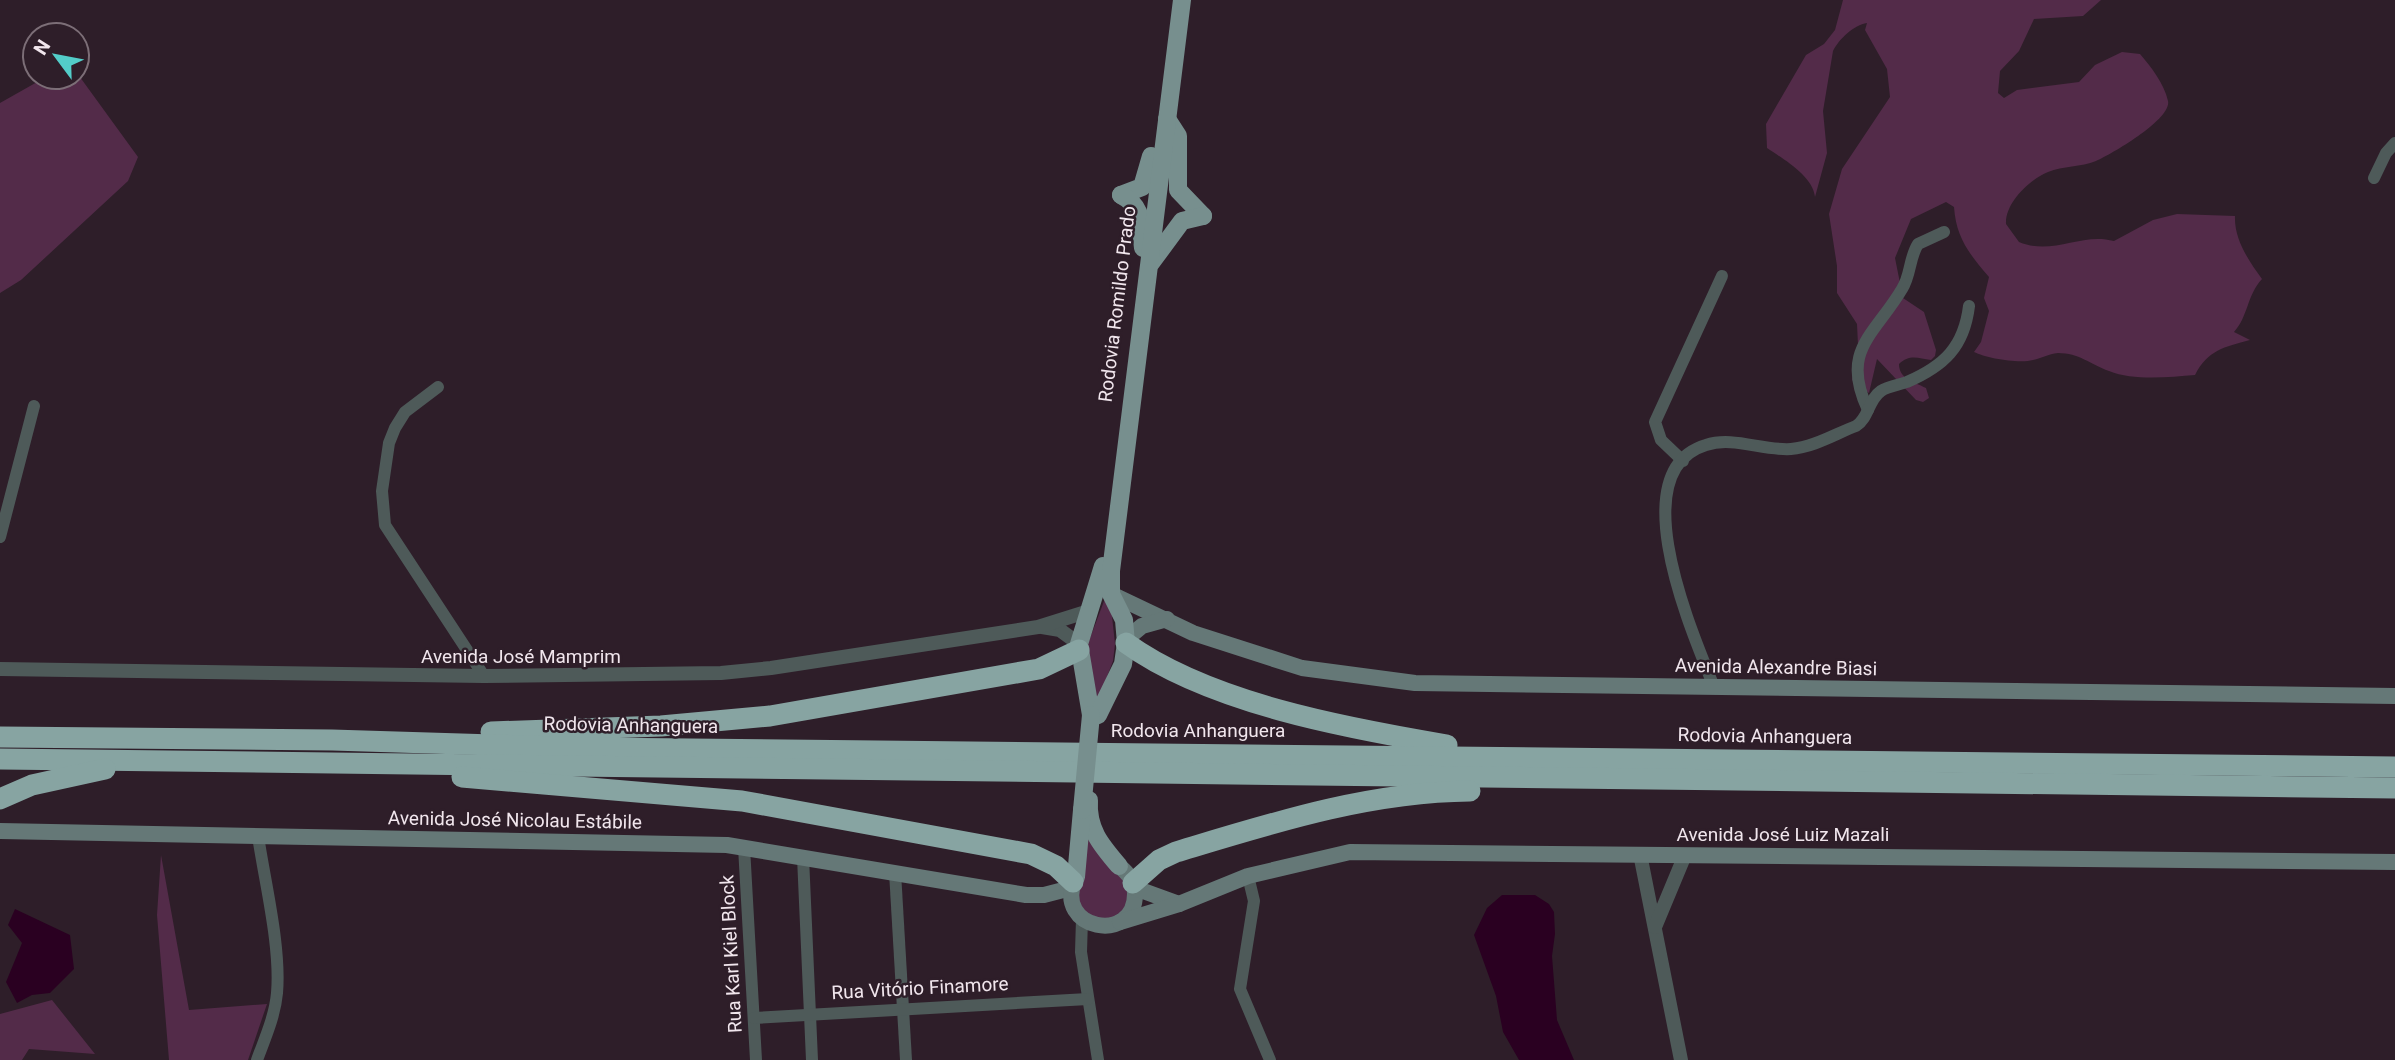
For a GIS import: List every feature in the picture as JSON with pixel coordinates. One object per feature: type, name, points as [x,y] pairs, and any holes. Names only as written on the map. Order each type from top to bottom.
[{"type":"highway","points":[[1125,642],[1172,674],[1221,692],[1357,728],[1515,756]]},
{"type":"highway","points":[[332,740],[661,726],[769,716],[1039,669],[1079,647]]},
{"type":"highway","name":"Rodovia Anhanguera","points":[[0,737],[332,740],[593,748],[2395,767]]},
{"type":"highway","points":[[0,759],[2395,788]]},
{"type":"highway","points":[[0,799],[54,779],[156,760]]},
{"type":"highway","points":[[328,763],[742,801],[1031,854],[1056,866],[1073,882]]},
{"type":"highway","points":[[1134,885],[1159,860],[1176,852],[1317,810],[1360,802],[1447,791],[1676,793],[1808,781]]},
{"type":"main road","name":"Rodovia Romildo Prado","points":[[1165,119],[1174,0]]},
{"type":"main road","name":"Rodovia Romildo Prado","points":[[1111,594],[1111,571],[1165,119],[1182,0]]},
{"type":"main road","points":[[1148,262],[1140,212],[1134,202],[1121,195],[1142,187],[1165,119]]},
{"type":"main road","points":[[1148,262],[1182,221],[1203,216],[1178,190],[1178,136],[1165,119]]},
{"type":"main road","name":"Rodovia Romildo Prado","points":[[1079,647],[1103,572],[1148,262]]},
{"type":"main road","points":[[1095,715],[1123,664],[1124,620],[1111,594]]},
{"type":"main road","name":"Avenida Alexandre Biasi","points":[[1111,594],[1194,633],[1302,668],[1415,683],[2395,696]]},
{"type":"main road","points":[[1125,642],[1142,626],[1167,620]]},
{"type":"main road","points":[[1079,647],[1095,715],[1073,882],[1079,916]]},
{"type":"main road","points":[[1085,805],[1094,835],[1134,885],[1179,904]]},
{"type":"main road","name":"Avenida José Nicolau Estábile","points":[[0,831],[744,847],[1026,895],[1044,895],[1073,882]]},
{"type":"main road","name":"Avenida José Luiz Mazali","points":[[1120,922],[1179,904],[1248,876],[1350,852],[2395,862]]},
{"type":"main road","points":[[1120,922],[1132,907],[1134,885]]},
{"type":"main road","name":"Avenida José Nicolau Estábile","points":[[1026,895],[1079,916],[1093,925],[1107,926],[1120,922]]},
{"type":"street","points":[[2374,178],[2386,153],[2395,143]]},
{"type":"street","points":[[1868,410],[1857,387],[1860,353],[1906,283],[1918,244],[1944,232]]},
{"type":"street","points":[[1684,461],[1661,440],[1655,422],[1722,276]]},
{"type":"street","points":[[1714,687],[1680,600],[1670,560],[1665,525],[1667,496],[1673,475],[1695,449],[1720,442],[1769,449],[1793,449],[1815,443],[1863,422],[1882,391],[1921,375],[1945,358],[1966,331],[1969,306]]},
{"type":"street","points":[[438,387],[405,412],[392,435],[382,491],[385,525],[484,676]]},
{"type":"street","points":[[0,537],[34,406]]},
{"type":"street","name":"Avenida José Mamprim","points":[[0,668],[484,676],[654,675],[746,670],[1038,627],[1089,611]]},
{"type":"street","name":"Avenida José Mamprim","points":[[1038,627],[1060,630],[1079,647]]},
{"type":"street","points":[[257,1060],[274,1014],[277,991],[277,968],[258,836]]},
{"type":"street","name":"Rua Karl Kiel Block","points":[[744,847],[756,1060]]},
{"type":"street","points":[[1640,855],[1681,1060]]},
{"type":"street","points":[[1654,928],[1685,855]]},
{"type":"street","points":[[803,857],[812,1060]]},
{"type":"street","points":[[895,872],[906,1060]]},
{"type":"street","points":[[1248,876],[1254,901],[1240,989],[1270,1060]]},
{"type":"street","points":[[1079,916],[1098,1060]]},
{"type":"street","name":"Rua Vitório Finamore","points":[[754,1018],[904,1007],[1088,999]]},
{"type":"shaded area","points":[[1843,0],[2101,0],[2083,16],[2034,19],[2019,51],[2000,71],[1998,93],[2004,98],[2017,90],[2079,82],[2095,65],[2122,52],[2140,54],[2163,88],[2168,101],[2167,108],[2161,117],[2140,135],[2104,157],[2090,163],[2054,170],[2033,181],[2014,200],[2009,208],[2006,224],[2019,242],[2044,246],[2090,239],[2114,241],[2153,220],[2177,214],[2235,216],[2240,242],[2262,279],[2234,332],[2250,340],[2211,355],[2195,375],[2163,377],[2119,374],[2065,353],[2020,361],[1974,352],[1981,342],[1989,311],[1984,298],[1989,277],[1965,245],[1954,207],[1946,202],[1911,219],[1895,258],[1903,298],[1924,312],[1936,350],[1931,360],[1906,359],[1899,364],[1900,369],[1908,379],[1926,388],[1929,398],[1923,402],[1916,400],[1877,359],[1869,393],[1852,380],[1858,345],[1857,324],[1837,293],[1837,266],[1829,214],[1842,169],[1890,97],[1887,69],[1865,30],[1867,23],[1847,33],[1833,51],[1823,111],[1827,153],[1815,197],[1803,175],[1767,148],[1766,124],[1806,55],[1824,44],[1835,30]]},
{"type":"shaded area","points":[[21,91],[90,91],[138,157],[128,181],[21,280],[0,293],[0,103]]},
{"type":"shaded area","points":[[1109,588],[1115,644],[1113,661],[1095,708],[1087,646]]},
{"type":"shaded area","points":[[1084,818],[1129,888],[1123,912],[1109,919],[1086,912],[1077,899],[1077,872]]},
{"type":"shaded area","points":[[161,855],[189,1010],[267,1004],[248,1060],[169,1060],[157,915]]},
{"type":"shaded area","points":[[1502,895],[1535,895],[1549,904],[1554,912],[1552,956],[1557,1020],[1574,1060],[1519,1060],[1503,1032],[1496,996],[1474,935],[1487,908]]},
{"type":"shaded area","points":[[15,909],[70,935],[74,969],[50,993],[32,995],[17,1003],[6,982],[22,943],[8,925]]},
{"type":"shaded area","points":[[52,1000],[95,1054],[29,1049],[22,1060],[0,1060],[0,1014]]}]
